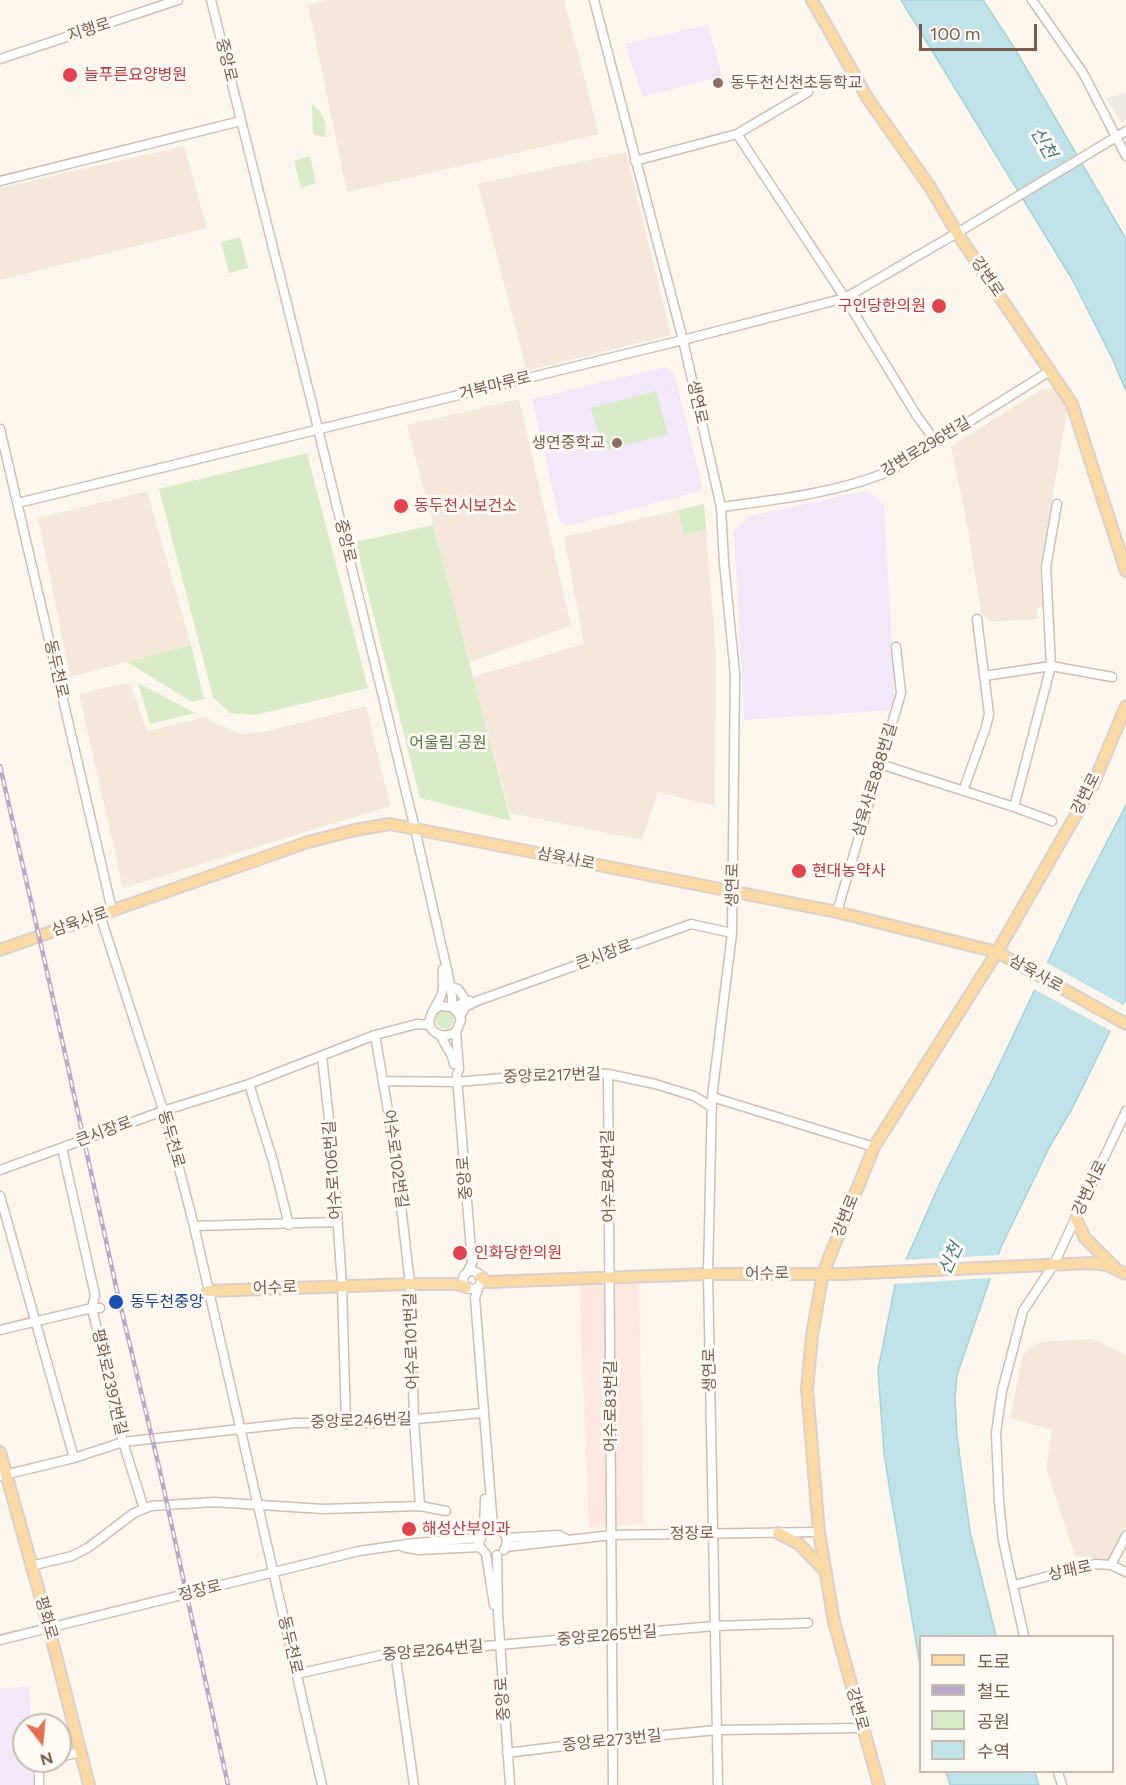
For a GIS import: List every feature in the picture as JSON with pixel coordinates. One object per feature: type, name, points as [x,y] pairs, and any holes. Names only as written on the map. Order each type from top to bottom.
[{"type":"main road","name":"강변로","points":[[812,0],[868,99],[930,187],[957,233],[1071,404],[1126,571]]},
{"type":"main road","name":"강변로","points":[[879,1785],[834,1622],[819,1532],[807,1389],[812,1335],[823,1273],[874,1147],[997,952],[1092,787],[1126,706]]},
{"type":"main road","name":"삼육사로","points":[[0,950],[308,842],[390,824],[837,912],[997,952],[1126,1024]]},
{"type":"main road","points":[[1076,1219],[1085,1238],[1121,1272]]},
{"type":"main road","name":"어수로","points":[[481,1280],[842,1274],[1092,1263],[1107,1265],[1121,1272]]},
{"type":"main road","name":"어수로","points":[[208,1291],[463,1281]]},
{"type":"main road","name":"평화로","points":[[0,1452],[3,1476],[50,1628],[89,1785]]},
{"type":"main road","points":[[778,1533],[799,1544],[824,1570]]},
{"type":"street","name":"지행로","points":[[0,59],[178,0]]},
{"type":"street","name":"중앙로","points":[[211,0],[415,829],[444,962]]},
{"type":"street","name":"생연로","points":[[594,0],[683,340],[721,507],[735,674],[732,933],[712,1097],[708,1275],[718,1785]]},
{"type":"street","points":[[1032,0],[1083,73],[1126,156]]},
{"type":"street","points":[[635,160],[737,134],[808,92]]},
{"type":"street","points":[[0,181],[242,121]]},
{"type":"street","name":"거북마루로","points":[[18,503],[845,298],[1126,131]]},
{"type":"street","points":[[737,134],[845,298],[917,416],[936,442]]},
{"type":"street","name":"강변로296번길","points":[[721,507],[775,500],[871,479],[892,470],[1050,371]]},
{"type":"street","name":"동두천로","points":[[0,429],[112,910]]},
{"type":"street","points":[[1014,807],[1051,666],[1046,567],[1057,504]]},
{"type":"street","points":[[963,791],[989,714],[977,619]]},
{"type":"street","name":"삼육사로888번길","points":[[837,912],[901,693],[896,647]]},
{"type":"street","points":[[984,676],[1051,666],[1112,677]]},
{"type":"street","points":[[880,764],[1052,821]]},
{"type":"street","name":"동두천로","points":[[100,915],[163,1111],[194,1226],[322,1785]]},
{"type":"street","name":"큰시장로","points":[[452,1007],[691,924],[732,933]]},
{"type":"street","points":[[444,962],[452,1007],[460,1017]]},
{"type":"street","points":[[431,1018],[442,993],[444,962]]},
{"type":"street","points":[[450,987],[458,989],[467,1002]]},
{"type":"street","points":[[440,1035],[448,1036],[456,1032],[465,1007],[477,1000]]},
{"type":"street","points":[[431,1018],[444,1005],[452,1007]]},
{"type":"street","points":[[431,1018],[452,1056],[457,1078]]},
{"type":"street","name":"큰시장로","points":[[0,1170],[163,1111],[249,1084],[375,1035],[431,1018]]},
{"type":"street","points":[[456,1032],[459,1069],[457,1078]]},
{"type":"street","name":"어수로102번길","points":[[375,1035],[394,1145],[410,1284]]},
{"type":"street","name":"어수로106번길","points":[[322,1056],[333,1155],[342,1286]]},
{"type":"street","name":"중앙로217번길","points":[[457,1078],[570,1072],[608,1074],[655,1084],[694,1096],[712,1107]]},
{"type":"street","name":"어수로84번길","points":[[608,1074],[610,1277]]},
{"type":"street","name":"중앙로","points":[[457,1078],[472,1263]]},
{"type":"street","points":[[382,1081],[457,1078]]},
{"type":"street","points":[[249,1084],[273,1161],[289,1224]]},
{"type":"street","points":[[712,1097],[874,1147]]},
{"type":"street","name":"강변서로","points":[[1054,1264],[1126,1112]]},
{"type":"street","name":"큰시장로","points":[[62,1148],[96,1295],[96,1308]]},
{"type":"street","points":[[0,1197],[74,1458]]},
{"type":"street","points":[[194,1226],[337,1221]]},
{"type":"street","points":[[472,1263],[481,1280],[475,1298],[487,1470],[484,1539],[491,1587],[498,1613]]},
{"type":"street","points":[[463,1281],[472,1263]]},
{"type":"street","points":[[1024,1635],[1003,1540],[996,1433],[1002,1391],[1023,1311],[1054,1264]]},
{"type":"street","name":"어수로83번길","points":[[610,1277],[613,1785]]},
{"type":"street","points":[[463,1281],[472,1290],[481,1280]]},
{"type":"street","points":[[463,1281],[481,1280]]},
{"type":"street","points":[[463,1281],[475,1298]]},
{"type":"street","name":"어수로101번길","points":[[410,1284],[414,1420],[420,1506]]},
{"type":"street","points":[[342,1286],[346,1424]]},
{"type":"street","name":"평화로2397번길","points":[[0,1330],[96,1308],[123,1442],[74,1458],[3,1476]]},
{"type":"street","name":"중앙로246번길","points":[[240,1427],[295,1423],[346,1424],[482,1413]]},
{"type":"street","points":[[144,1509],[123,1442],[240,1427]]},
{"type":"street","points":[[31,1566],[72,1556],[89,1547],[134,1514],[151,1506],[214,1502],[323,1509],[420,1506],[446,1511]]},
{"type":"street","points":[[484,1539],[501,1530],[506,1542],[497,1555],[498,1613]]},
{"type":"street","name":"정장로","points":[[506,1542],[553,1543],[566,1539],[612,1535],[819,1532]]},
{"type":"street","points":[[1111,1565],[1126,1536]]},
{"type":"street","name":"정장로","points":[[0,1640],[359,1551],[400,1546],[418,1550],[484,1539],[497,1555]]},
{"type":"street","name":"상패로","points":[[1014,1585],[1095,1564],[1111,1565],[1126,1572]]},
{"type":"street","name":"중앙로","points":[[498,1613],[510,1785]]},
{"type":"street","name":"중앙로265번길","points":[[499,1645],[714,1626],[808,1623]]},
{"type":"street","name":"중앙로264번길","points":[[297,1674],[395,1652],[499,1645]]},
{"type":"street","points":[[395,1652],[414,1785]]},
{"type":"street","name":"중앙로273번길","points":[[507,1753],[717,1730],[862,1728]]},
{"type":"street","points":[[72,1754],[81,1752]]},
{"type":"shaded area","points":[[327,0],[564,0],[599,134],[347,192],[308,5]]},
{"type":"shaded area","points":[[708,25],[722,76],[643,97],[625,44]]},
{"type":"shaded area","points":[[1126,93],[1126,120],[1121,123],[1106,98]]},
{"type":"shaded area","points":[[184,146],[207,228],[0,280],[0,188]]},
{"type":"shaded area","points":[[626,152],[671,335],[527,371],[478,184]]},
{"type":"shaded area","name":"생연중학교","points":[[665,367],[674,372],[702,486],[700,491],[568,526],[560,522],[532,399]]},
{"type":"shaded area","points":[[1056,387],[1068,407],[1040,568],[1043,607],[1037,608],[1037,619],[990,622],[981,613],[968,529],[951,446],[1042,389]]},
{"type":"shaded area","points":[[519,399],[571,626],[469,662],[407,425]]},
{"type":"shaded area","points":[[868,490],[884,505],[894,682],[893,710],[744,720],[734,531],[749,516]]},
{"type":"shaded area","points":[[147,491],[191,645],[70,677],[38,518]]},
{"type":"shaded area","points":[[704,504],[716,656],[715,806],[658,792],[642,840],[510,813],[473,677],[584,644],[564,537]]},
{"type":"shaded area","points":[[124,683],[131,686],[147,731],[206,717],[242,734],[264,732],[366,706],[390,806],[123,888],[79,694]]},
{"type":"shaded area","points":[[579,1284],[639,1284],[643,1524],[589,1528]]},
{"type":"shaded area","points":[[1091,1339],[1126,1356],[1126,1527],[1109,1560],[1075,1556],[1046,1468],[1052,1430],[1010,1418],[1023,1354],[1040,1342]]},
{"type":"shaded area","points":[[29,1686],[31,1713],[12,1713],[12,1773],[34,1773],[33,1785],[0,1785],[0,1689]]},
{"type":"green space","points":[[312,104],[324,118],[325,137],[313,134]]},
{"type":"green space","points":[[310,156],[316,183],[301,188],[294,161]]},
{"type":"green space","points":[[240,237],[248,268],[229,273],[221,242]]},
{"type":"green space","points":[[656,391],[668,434],[603,451],[591,408]]},
{"type":"green space","points":[[307,453],[368,688],[255,715],[230,713],[213,697],[159,489]]},
{"type":"green space","points":[[704,504],[706,529],[684,535],[678,510]]},
{"type":"green space","name":"어울림 공원","points":[[433,525],[511,821],[420,798],[355,542]]},
{"type":"green space","points":[[191,645],[204,699],[192,702],[127,662]]},
{"type":"green space","points":[[138,683],[195,713],[150,724]]},
{"type":"green space","points":[[445,1011],[451,1014],[454,1020],[451,1026],[445,1029],[439,1026],[436,1020],[439,1014]]},
{"type":"water","name":"신천","points":[[901,0],[983,0],[1015,49],[1126,239],[1126,391],[1072,279]]},
{"type":"water","name":"신천","points":[[1126,805],[1126,998],[1001,1247],[957,1375],[955,1399],[957,1436],[970,1532],[996,1635],[919,1635],[919,1659],[884,1453],[878,1370],[895,1285],[939,1185],[993,1078],[1081,892]]},
{"type":"water","points":[[946,1773],[1035,1773],[1039,1785],[950,1785]]},
{"type":"pier","points":[[1045,962],[1125,1006],[1113,1032],[1032,988]]},
{"type":"pier","points":[[1001,1255],[992,1278],[893,1284],[902,1260]]},
{"type":"railway","points":[[0,766],[117,1291],[159,1467],[228,1785]]},
{"type":"place","name":"늘푸른요양병원","points":[[70,75]]},
{"type":"place","name":"동두천신천초등학교","points":[[718,83]]},
{"type":"place","name":"구인당한의원","points":[[939,306]]},
{"type":"place","name":"생연중학교","points":[[617,443]]},
{"type":"place","name":"동두천시보건소","points":[[401,506]]},
{"type":"place","name":"현대농약사","points":[[799,871]]},
{"type":"place","name":"인화당한의원","points":[[460,1253]]},
{"type":"place","name":"동두천중앙","points":[[116,1302]]},
{"type":"place","name":"해성산부인과","points":[[409,1529]]}]
